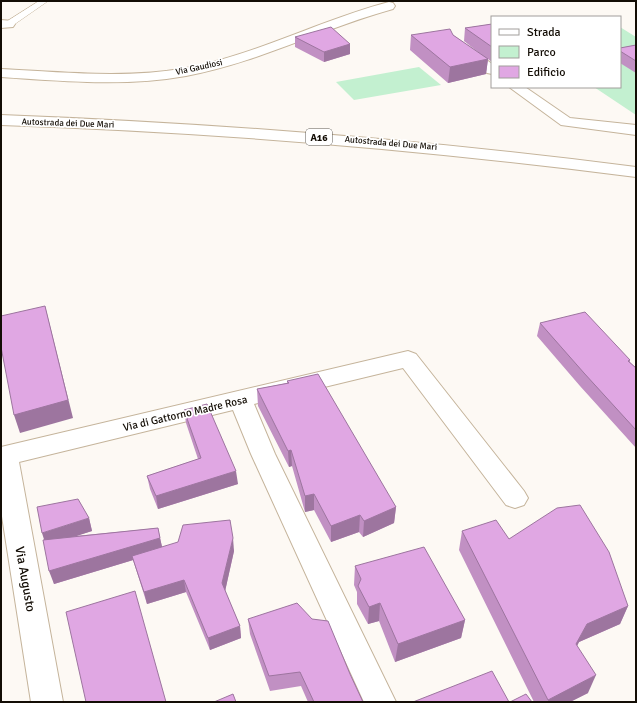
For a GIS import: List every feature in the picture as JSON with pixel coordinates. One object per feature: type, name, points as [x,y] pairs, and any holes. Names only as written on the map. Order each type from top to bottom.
[{"type":"main road","name":"Via Gaudiosi","points":[[1,73],[91,77],[131,77],[187,72],[226,62],[301,34],[372,10],[389,6]]},
{"type":"main road","points":[[457,45],[491,69]]},
{"type":"main road","points":[[517,88],[566,122],[636,130]]},
{"type":"main road","name":"Autostrada dei Due Mari","points":[[1,109],[153,114],[334,126],[463,138],[636,159]]},
{"type":"main road","name":"Autostrada dei Due Mari","points":[[1,120],[154,126],[344,139],[461,150],[636,172]]},
{"type":"main road","name":"Via di Gattorno Madre Rosa","points":[[3,456],[408,359],[515,498]]},
{"type":"main road","points":[[241,400],[263,454],[380,702]]},
{"type":"main road","name":"Via Augusto","points":[[3,456],[46,702]]},
{"type":"lane","points":[[5,24],[44,1]]},
{"type":"green space","points":[[621,28],[636,37],[636,115],[596,88],[621,88]]},
{"type":"green space","points":[[419,67],[441,85],[354,100],[336,82]]},
{"type":"building","points":[[491,24],[491,46],[465,28]]},
{"type":"building","points":[[331,27],[350,44],[324,52],[295,37]]},
{"type":"building","points":[[450,29],[453,35],[488,59],[450,67],[411,35]]},
{"type":"building","points":[[636,45],[636,61],[621,52],[621,48]]},
{"type":"building","points":[[45,306],[68,400],[14,415],[1,347],[1,316]]},
{"type":"building","points":[[585,312],[630,360],[628,361],[636,368],[636,430],[540,323]]},
{"type":"building","points":[[318,374],[396,507],[364,521],[360,515],[331,526],[314,494],[305,496],[291,450],[288,451],[257,389],[289,383],[287,381]]},
{"type":"building","points":[[207,404],[236,471],[156,496],[147,476],[201,458],[184,410]]},
{"type":"building","points":[[78,499],[89,518],[42,533],[37,507]]},
{"type":"building","points":[[580,505],[609,552],[628,606],[587,624],[576,644],[596,675],[548,700],[462,531],[496,520],[509,539],[557,508]]},
{"type":"building","points":[[230,520],[233,538],[222,583],[240,626],[208,638],[184,580],[144,592],[132,556],[178,542],[183,525]]},
{"type":"building","points":[[158,528],[160,538],[49,571],[43,540]]},
{"type":"building","points":[[424,547],[465,620],[398,644],[380,603],[369,607],[358,586],[361,579],[355,566]]},
{"type":"building","points":[[135,591],[166,702],[86,702],[66,612]]},
{"type":"building","points":[[297,603],[312,619],[328,621],[363,702],[314,702],[300,672],[269,676],[248,619]]},
{"type":"building","points":[[492,671],[509,702],[413,702]]},
{"type":"building","points":[[233,694],[236,702],[214,702]]},
{"type":"building","points":[[526,694],[532,702],[510,702]]}]
